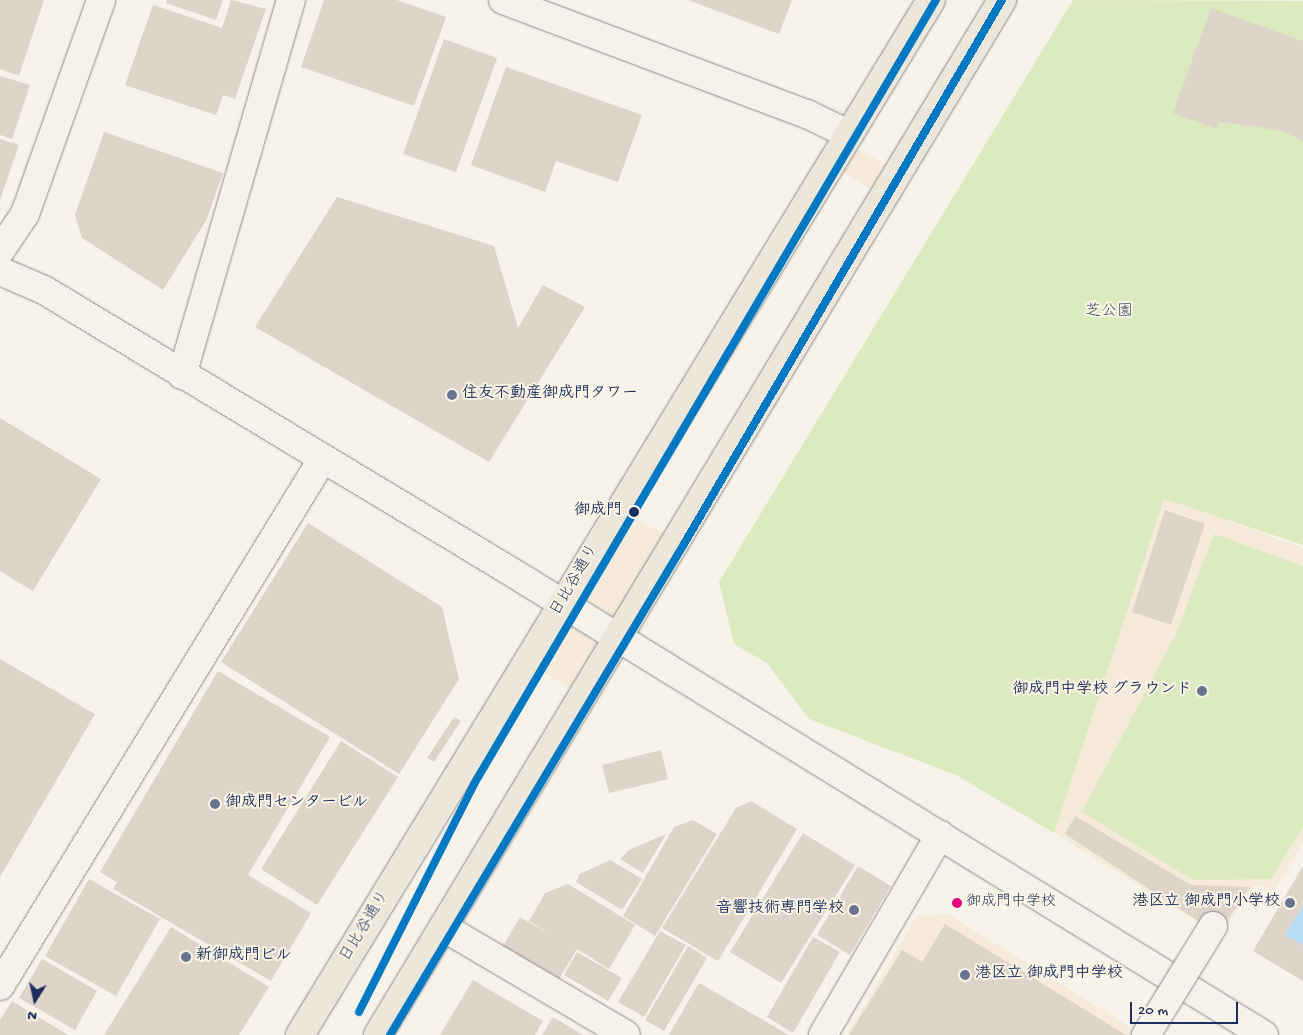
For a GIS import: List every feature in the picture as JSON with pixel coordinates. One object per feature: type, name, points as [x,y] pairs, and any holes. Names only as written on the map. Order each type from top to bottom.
[{"type":"main road","name":"日比谷通り","points":[[300,1035],[930,0]]},
{"type":"main road","points":[[378,1035],[1002,0]]},
{"type":"street","points":[[0,251],[25,214],[101,0]]},
{"type":"street","points":[[182,375],[291,0]]},
{"type":"street","points":[[503,0],[807,114],[848,134]]},
{"type":"street","points":[[0,270],[44,290],[322,460],[617,636],[1264,1035]]},
{"type":"street","points":[[0,986],[322,460]]},
{"type":"street","points":[[823,1035],[940,835]]},
{"type":"street","points":[[1146,1035],[1213,926]]},
{"type":"street","points":[[443,927],[626,1035]]},
{"type":"shaded area","points":[[844,141],[909,178],[895,202],[830,165]]},
{"type":"shaded area","name":"御成門中学校 グラウンド","points":[[1164,498],[1303,548],[1303,844],[1276,888],[1254,886],[1220,936],[1054,833]]},
{"type":"shaded area","points":[[619,509],[685,546],[592,701],[532,666]]},
{"type":"shaded area","name":"港区立 御成門中学校","points":[[948,914],[1143,1035],[847,1035],[917,916]]},
{"type":"green space","name":"芝公園","points":[[1073,0],[1303,1],[1303,545],[1164,499],[1054,833],[956,775],[809,719],[767,663],[734,644],[719,582]]},
{"type":"green space","name":"御成門中学校 グラウンド","points":[[1214,534],[1303,566],[1303,827],[1271,879],[1193,880],[1082,812],[1176,634]]},
{"type":"water","points":[[1303,905],[1303,945],[1285,935]]},
{"type":"building","points":[[0,0],[44,0],[19,76],[0,69]]},
{"type":"building","points":[[167,0],[223,0],[216,20],[166,3]]},
{"type":"building","points":[[231,0],[266,9],[235,99],[223,95],[216,115],[125,85],[153,5],[222,28]]},
{"type":"building","points":[[324,0],[397,0],[446,17],[414,106],[301,67]]},
{"type":"building","points":[[688,0],[792,0],[779,34]]},
{"type":"building","points":[[1211,8],[1303,41],[1303,141],[1285,132],[1253,126],[1219,122],[1217,129],[1173,113]]},
{"type":"building","points":[[444,39],[497,58],[456,172],[403,154]]},
{"type":"building","points":[[506,67],[642,115],[618,182],[556,161],[545,192],[471,165]]},
{"type":"building","points":[[0,76],[30,85],[12,139],[0,135]]},
{"type":"building","points":[[104,132],[223,173],[207,219],[163,290],[82,238],[75,215]]},
{"type":"building","points":[[0,139],[19,145],[0,200]]},
{"type":"building","name":"住友不動産御成門タワー","points":[[337,197],[494,246],[518,328],[543,285],[585,307],[489,462],[255,327]]},
{"type":"building","points":[[0,418],[101,479],[33,591],[0,571]]},
{"type":"building","points":[[1165,510],[1205,524],[1171,625],[1132,612]]},
{"type":"building","points":[[308,523],[442,607],[459,679],[399,774],[221,662]]},
{"type":"building","points":[[0,659],[95,714],[0,877]]},
{"type":"building","name":"御成門センタービル","points":[[218,671],[330,737],[248,875],[311,913],[271,981],[113,889],[117,882],[100,872]]},
{"type":"building","points":[[454,717],[461,721],[434,762],[427,758]]},
{"type":"building","points":[[341,741],[398,777],[317,905],[261,869]]},
{"type":"building","points":[[661,750],[668,779],[609,793],[602,765]]},
{"type":"building","points":[[751,801],[797,829],[718,961],[662,928],[736,808]]},
{"type":"building","points":[[1075,816],[1191,885],[1250,887],[1218,934],[1065,834]]},
{"type":"building","points":[[693,820],[717,834],[655,936],[623,916],[674,827]]},
{"type":"building","points":[[803,833],[855,865],[781,983],[730,952]]},
{"type":"building","points":[[666,834],[643,873],[620,859],[629,850]]},
{"type":"building","points":[[610,860],[642,879],[622,910],[576,882],[580,874]]},
{"type":"building","name":"音響技術専門学校","points":[[858,866],[891,886],[850,955],[817,935]]},
{"type":"building","name":"港区立 御成門小学校","points":[[1303,866],[1303,905],[1285,935],[1303,945],[1303,981],[1253,951]]},
{"type":"building","points":[[89,879],[160,919],[116,996],[45,956]]},
{"type":"building","points":[[568,884],[635,925],[609,969],[577,949],[559,979],[503,946],[520,917],[557,938],[529,921],[545,893]]},
{"type":"building","name":"港区立 御成門中学校","points":[[945,924],[1126,1035],[849,1035],[902,950],[922,962]]},
{"type":"building","name":"新御成門ビル","points":[[171,927],[269,987],[239,1035],[104,1035]]},
{"type":"building","points":[[660,931],[686,945],[644,1017],[618,1002]]},
{"type":"building","points":[[813,937],[840,952],[793,1033],[767,1017]]},
{"type":"building","points":[[688,946],[707,958],[664,1031],[645,1020]]},
{"type":"building","points":[[577,952],[622,978],[608,1001],[564,975]]},
{"type":"building","points":[[42,959],[97,991],[75,1030],[19,998]]},
{"type":"building","points":[[473,980],[543,1021],[535,1035],[440,1035]]},
{"type":"building","points":[[699,983],[789,1035],[669,1035]]},
{"type":"building","points":[[12,1001],[68,1035],[0,1035],[0,1020]]},
{"type":"building","points":[[553,1017],[583,1035],[542,1035]]},
{"type":"transit line","points":[[359,1012],[474,784],[936,0]]},
{"type":"transit line","points":[[390,1035],[684,544],[1002,0]]},
{"type":"place","name":"住友不動産御成門タワー","points":[[452,395]]},
{"type":"place","name":"御成門","points":[[634,512]]},
{"type":"place","name":"御成門中学校 グラウンド","points":[[1202,691]]},
{"type":"place","name":"御成門センタービル","points":[[215,804]]},
{"type":"place","name":"御成門中学校","points":[[957,903]]},
{"type":"place","name":"港区立 御成門小学校","points":[[1290,903]]},
{"type":"place","name":"音響技術専門学校","points":[[854,910]]},
{"type":"place","name":"新御成門ビル","points":[[186,957]]},
{"type":"place","name":"港区立 御成門中学校","points":[[965,975]]}]
